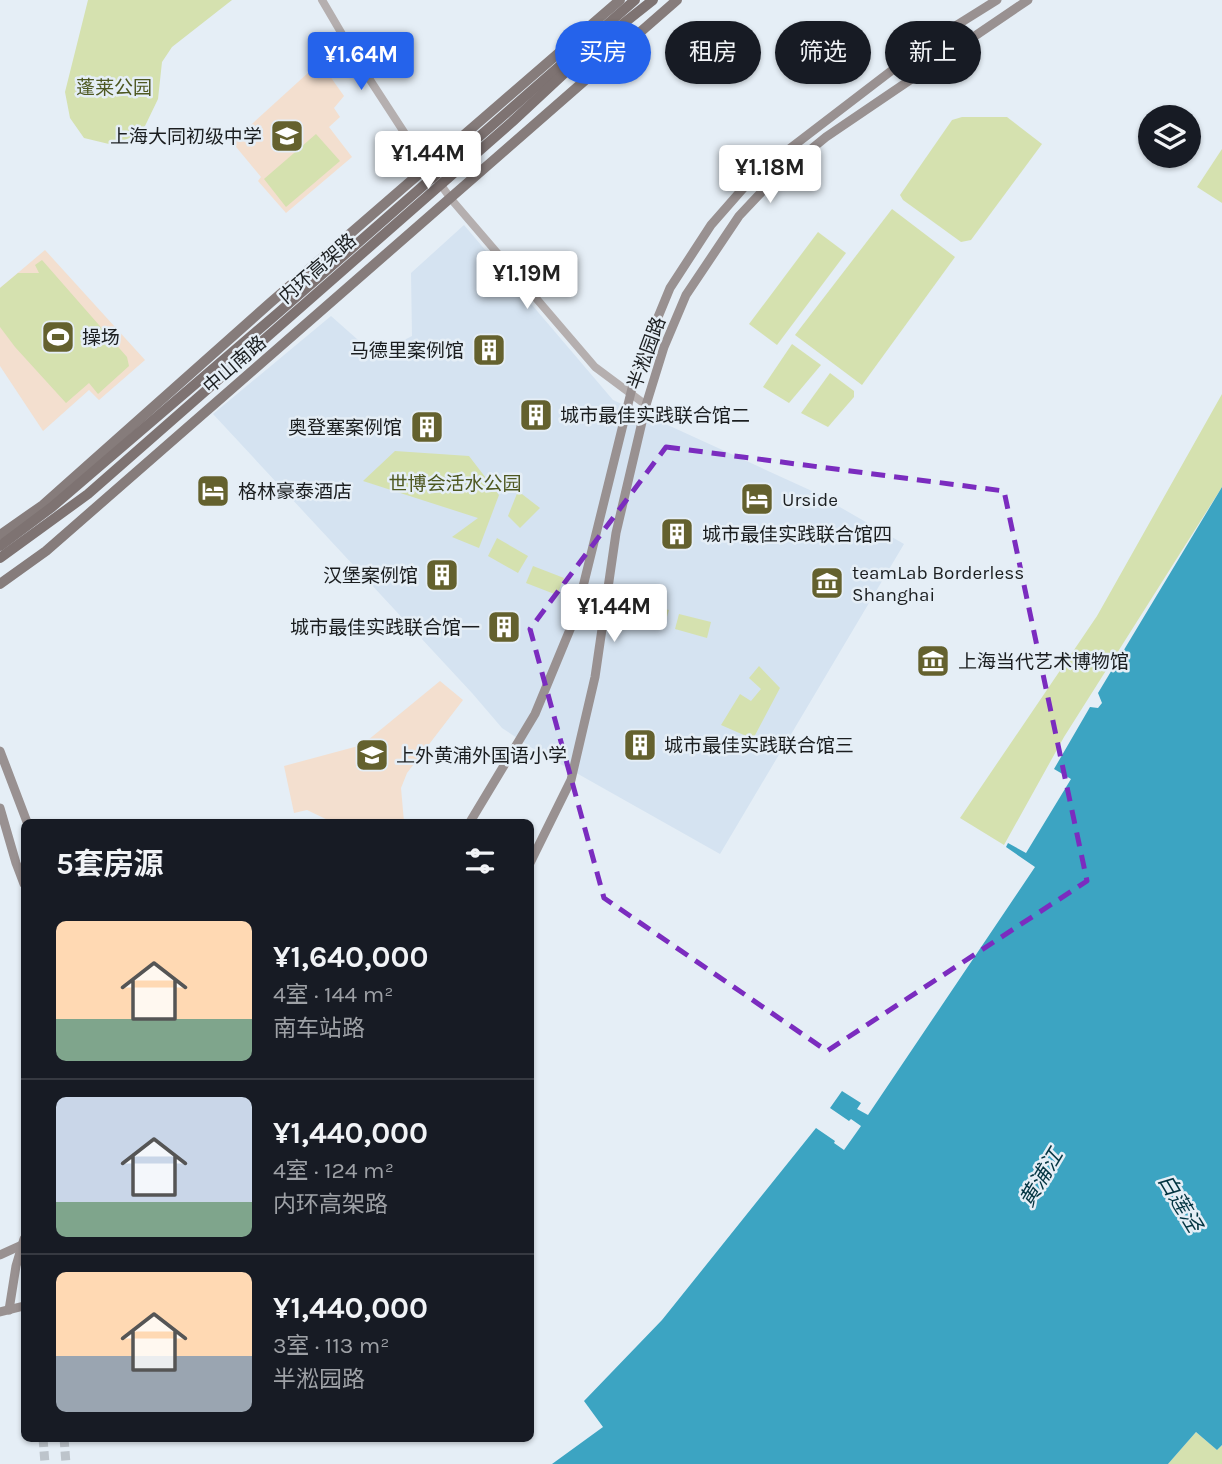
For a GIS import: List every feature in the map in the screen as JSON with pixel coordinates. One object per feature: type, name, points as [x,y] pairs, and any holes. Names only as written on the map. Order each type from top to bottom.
[{"type":"highway","name":"内环高架路","points":[[0,546],[52,507],[278,313],[635,0]]},
{"type":"highway","name":"内环高架路","points":[[0,558],[88,494],[512,121],[584,54],[653,0]]},
{"type":"main road","name":"中山南路","points":[[0,535],[43,505],[620,0]]},
{"type":"main road","name":"中山南路","points":[[0,584],[46,551],[677,0]]},
{"type":"main road","name":"半淞园路","points":[[472,819],[535,714],[576,615],[637,368],[670,288],[711,225],[754,176],[925,45],[997,0]]},
{"type":"main road","name":"半淞园路","points":[[534,855],[571,780],[594,677],[616,533],[646,405],[664,347],[686,295],[739,216],[762,191],[826,137],[1028,0]]},
{"type":"main road","points":[[0,751],[28,819]]},
{"type":"main road","points":[[0,808],[21,876]]},
{"type":"main road","points":[[0,1255],[21,1244]]},
{"type":"main road","points":[[5,1311],[21,1251]]},
{"type":"street","points":[[322,0],[347,45],[451,199],[594,367],[646,405]]},
{"type":"highlighted area","points":[[666,447],[1004,491],[1087,881],[827,1051],[604,898],[530,629]]},
{"type":"shaded area","name":"上海大同初级中学","points":[[320,62],[344,96],[334,108],[340,117],[329,127],[352,157],[286,213],[258,181],[261,177],[232,142]]},
{"type":"shaded area","points":[[464,225],[613,400],[812,491],[904,544],[720,854],[532,748],[502,728],[213,414],[331,316],[375,355],[412,336],[411,273]]},
{"type":"shaded area","name":"操场","points":[[45,250],[145,360],[99,400],[89,390],[43,431],[0,366],[0,288]]},
{"type":"shaded area","name":"上外黄浦外国语小学","points":[[440,681],[463,700],[407,773],[401,788],[404,819],[326,819],[307,810],[294,813],[284,766],[362,745]]},
{"type":"green space","name":"蓬莱公园","points":[[88,0],[232,0],[172,47],[162,62],[158,99],[145,126],[134,136],[113,145],[84,138],[70,118],[65,92]]},
{"type":"green space","points":[[962,117],[1007,117],[1042,144],[971,240],[961,242],[903,200],[900,195],[952,120]]},
{"type":"green space","points":[[316,134],[340,161],[286,207],[264,179]]},
{"type":"green space","points":[[1222,149],[1222,203],[1197,187]]},
{"type":"green space","points":[[892,209],[955,257],[862,385],[795,335]]},
{"type":"green space","points":[[818,232],[846,253],[777,345],[749,324]]},
{"type":"green space","name":"操场","points":[[42,260],[127,357],[129,366],[98,394],[89,383],[66,403],[0,327],[0,288],[18,273],[39,273],[35,265]]},
{"type":"green space","points":[[792,344],[821,365],[789,403],[763,387]]},
{"type":"green space","points":[[830,373],[854,391],[854,397],[828,427],[801,413]]},
{"type":"green space","points":[[1222,394],[1222,487],[1064,737],[1004,845],[960,818],[1097,616]]},
{"type":"green space","name":"世博会活水公园","points":[[395,451],[469,456],[499,495],[479,548],[452,537],[478,518],[363,481]]},
{"type":"green space","points":[[518,491],[540,508],[520,528],[508,516]]},
{"type":"green space","points":[[497,538],[528,556],[518,573],[488,556]]},
{"type":"green space","points":[[533,566],[564,578],[557,595],[526,583]]},
{"type":"green space","points":[[637,602],[669,610],[664,627],[631,618]]},
{"type":"green space","points":[[679,614],[711,622],[707,638],[675,629]]},
{"type":"green space","points":[[759,666],[780,688],[753,739],[721,725],[740,694],[751,701],[761,689],[749,678]]},
{"type":"green space","points":[[1196,1432],[1217,1450],[1222,1445],[1222,1464],[1168,1464]]},
{"type":"water","points":[[1222,487],[1222,1445],[1217,1450],[1196,1432],[1168,1464],[552,1464],[603,1427],[584,1401],[662,1320],[816,1128],[844,1150],[861,1126],[830,1108],[842,1091],[861,1103],[857,1109],[868,1115],[1035,867],[1006,847],[1008,843],[1026,853],[1071,779],[1054,769],[1090,707],[1098,708],[1102,703],[1098,693]]},
{"type":"tunnel","points":[[43,1442],[45,1464]]},
{"type":"tunnel","points":[[64,1442],[66,1464]]},
{"type":"place","name":"上海大同初级中学","points":[[287,136]]},
{"type":"place","name":"操场","points":[[58,337]]},
{"type":"place","name":"马德里案例馆","points":[[489,350]]},
{"type":"place","name":"城市最佳实践联合馆二","points":[[536,415]]},
{"type":"place","name":"奥登塞案例馆","points":[[427,427]]},
{"type":"place","name":"格林豪泰酒店","points":[[213,491]]},
{"type":"place","name":"Urside","points":[[757,499]]},
{"type":"place","name":"城市最佳实践联合馆四","points":[[677,534]]},
{"type":"place","name":"汉堡案例馆","points":[[442,575]]},
{"type":"place","name":"teamLab Borderless Shanghai","points":[[827,583]]},
{"type":"place","name":"城市最佳实践联合馆一","points":[[504,627]]},
{"type":"place","name":"上海当代艺术博物馆","points":[[933,661]]},
{"type":"place","name":"城市最佳实践联合馆三","points":[[640,745]]},
{"type":"place","name":"上外黄浦外国语小学","points":[[372,755]]},
{"type":"water label","name":"黄浦江","points":[[1041,1178]]},
{"type":"water label","name":"白莲泾","points":[[1180,1203]]}]
